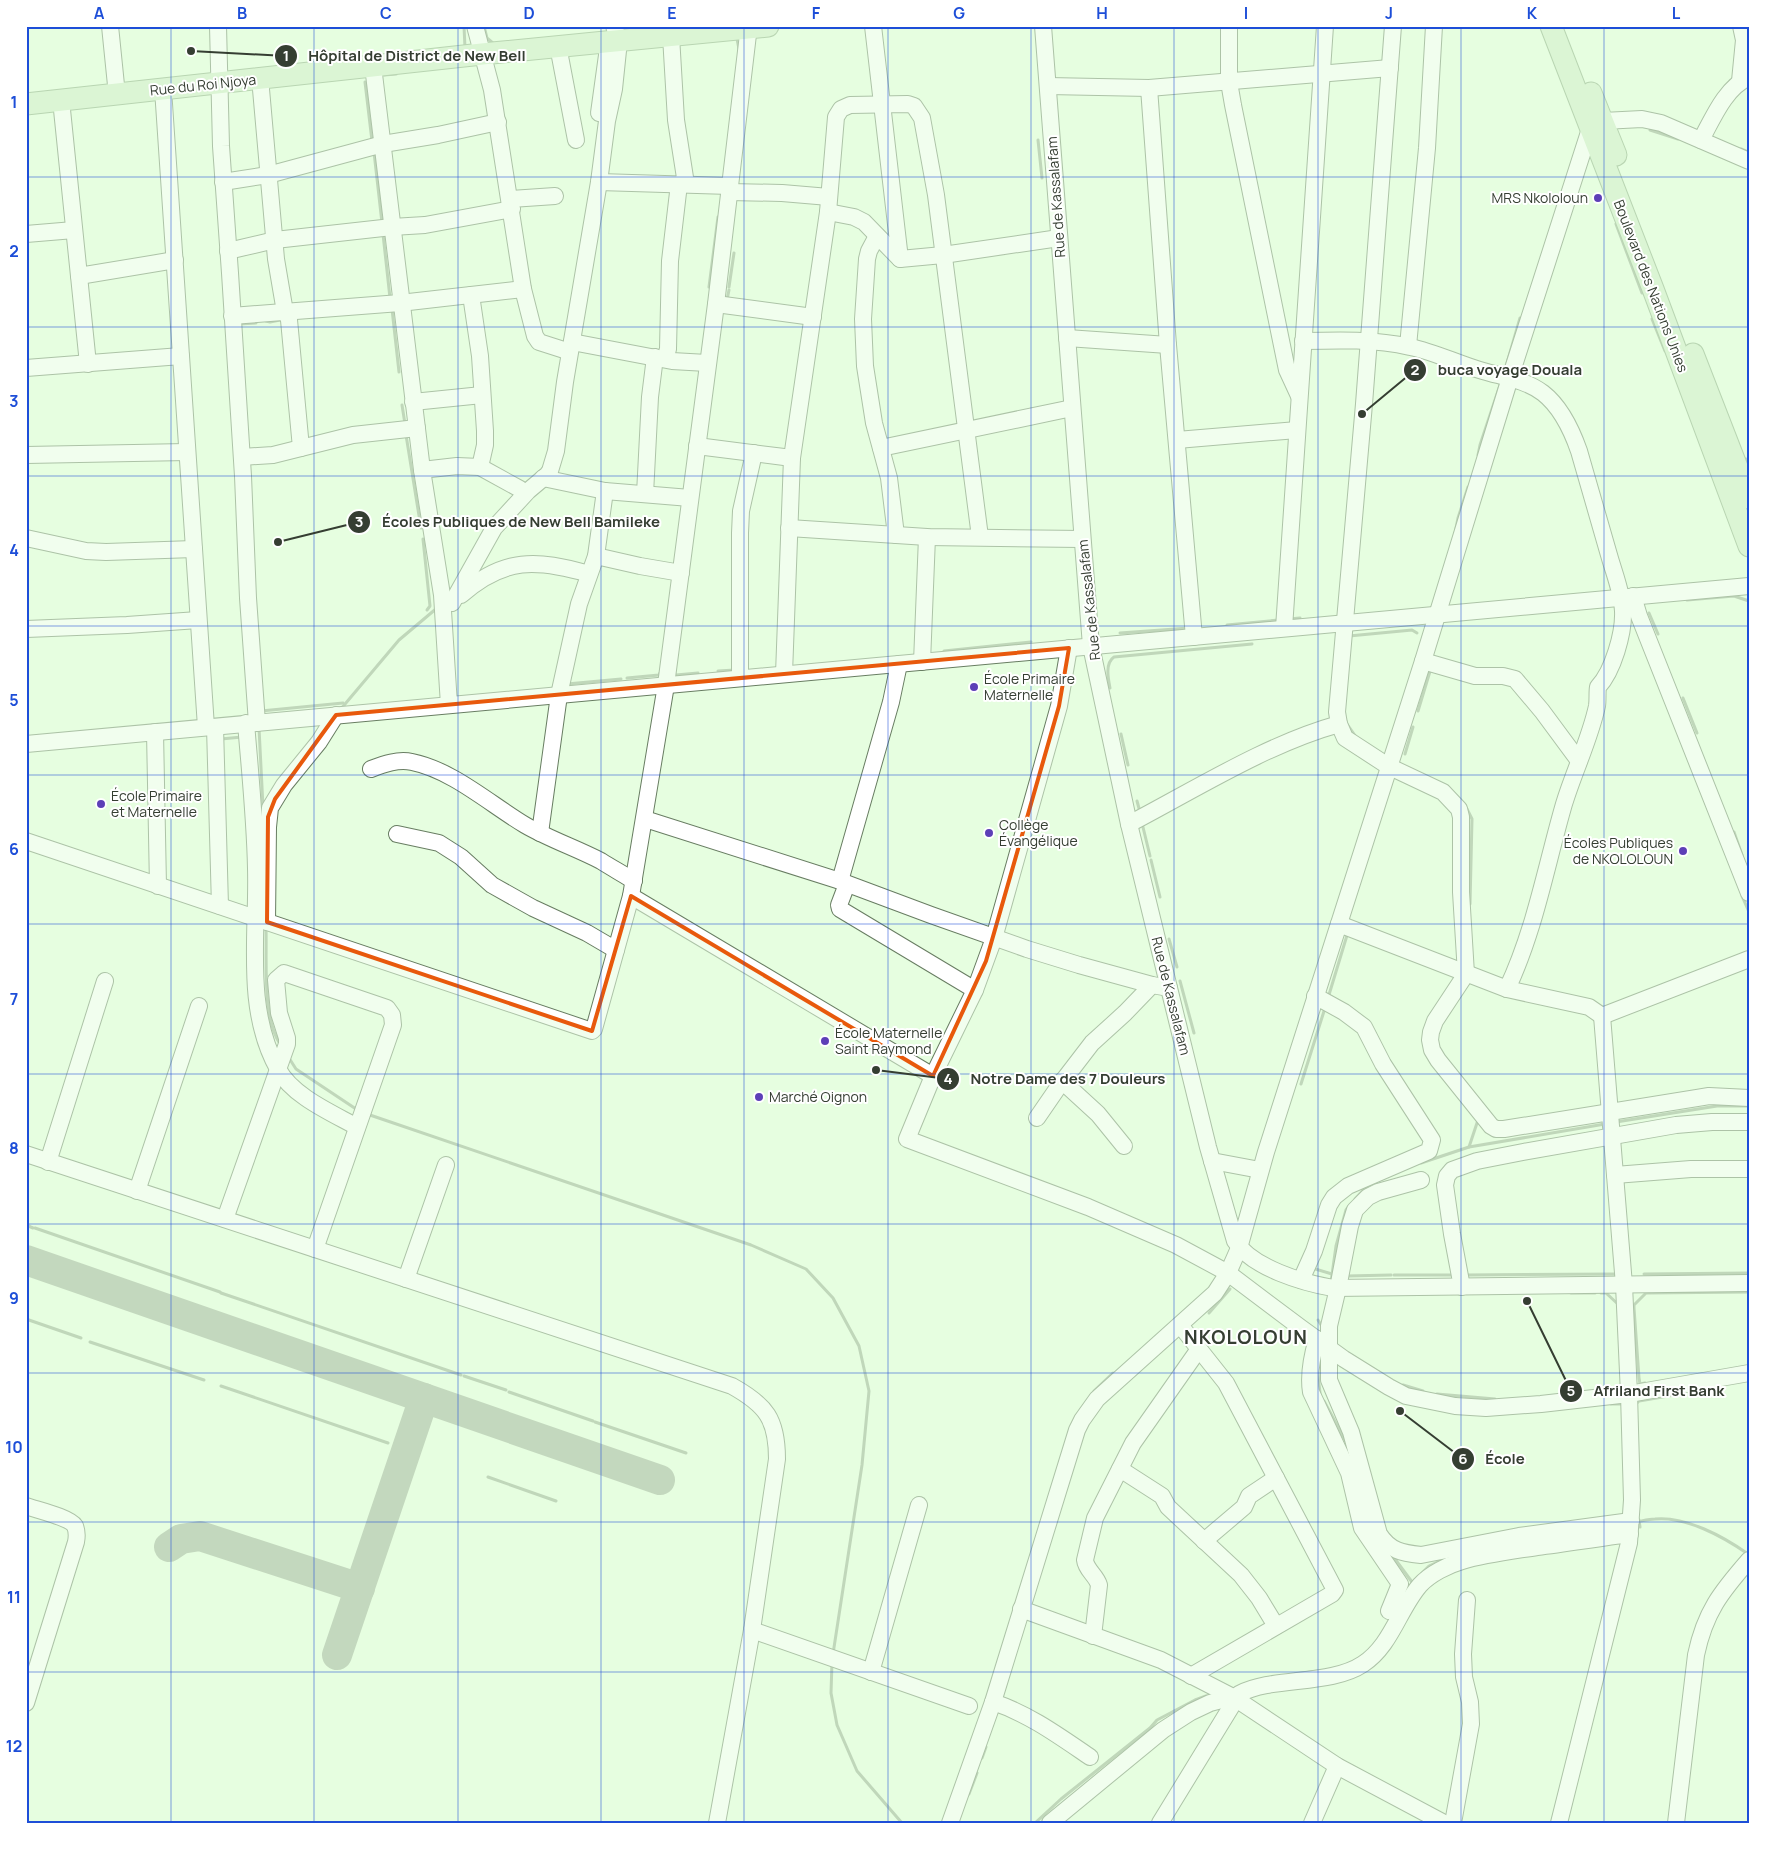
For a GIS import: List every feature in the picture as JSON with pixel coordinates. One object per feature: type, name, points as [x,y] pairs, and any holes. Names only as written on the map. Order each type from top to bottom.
[{"type":"main road","name":"Boulevard des Nations Unies","points":[[1551,26],[1597,125]]},
{"type":"main road","name":"Boulevard des Nations Unies","points":[[1566,26],[1597,125],[1633,219],[1749,546]]},
{"type":"main road","name":"Rue du Roi Njoya","points":[[26,104],[558,46],[612,34],[671,36],[755,27]]},
{"type":"main road","name":"Boulevard des Nations Unies","points":[[1633,219],[1749,498]]},
{"type":"street","points":[[110,26],[117,95]]},
{"type":"street","points":[[218,26],[218,83],[242,457],[256,860],[261,920]]},
{"type":"street","points":[[475,26],[489,77],[498,122],[523,289],[535,336],[539,342],[708,363]]},
{"type":"street","points":[[873,26],[900,259]]},
{"type":"street","name":"Rue de Kassalafam","points":[[1043,26],[1091,646],[1129,824],[1169,988],[1212,1161],[1233,1234],[1239,1248]]},
{"type":"street","points":[[1229,26],[1229,82],[1287,370],[1300,398]]},
{"type":"street","points":[[1284,628],[1325,26]]},
{"type":"street","points":[[1393,26],[1364,404],[1337,712],[1339,724],[1346,738],[1388,766],[1443,792],[1459,809],[1461,817],[1461,892],[1466,974],[1435,1021],[1430,1040],[1432,1050],[1491,1126],[1496,1129],[1709,1096],[1749,1098]]},
{"type":"street","points":[[1408,346],[1427,148],[1434,26]]},
{"type":"street","points":[[1701,140],[1731,90],[1744,79],[1744,40],[1741,26]]},
{"type":"street","points":[[26,841],[592,1031],[594,1029],[632,888],[645,819],[666,685],[716,304],[729,189],[755,27]]},
{"type":"street","points":[[446,603],[489,529],[542,462],[547,450],[599,182],[607,121],[614,89],[612,34]]},
{"type":"street","points":[[446,603],[494,528],[528,491],[550,471],[556,451],[582,240],[612,34]]},
{"type":"street","points":[[645,494],[650,397],[660,358],[668,349],[670,260],[682,184],[671,36]]},
{"type":"street","points":[[558,46],[576,140]]},
{"type":"street","points":[[373,66],[400,303],[422,470],[446,603],[449,705]]},
{"type":"street","points":[[1048,86],[1149,88],[1390,68]]},
{"type":"street","points":[[260,78],[262,120],[276,259],[285,312],[289,320],[301,448]]},
{"type":"street","points":[[1149,88],[1168,345],[1194,637]]},
{"type":"street","points":[[163,89],[198,620],[210,727],[220,906]]},
{"type":"street","points":[[61,100],[88,364]]},
{"type":"street","points":[[784,674],[792,458],[828,205],[836,117],[841,109],[850,105],[908,104],[914,106],[922,118],[936,195],[980,537]]},
{"type":"street","points":[[950,1823],[992,1702],[1077,1430],[1082,1420],[1097,1399],[1215,1293],[1228,1273],[1239,1248],[1260,1170],[1423,661],[1510,378],[1597,125],[1642,119],[1661,123],[1749,161]]},
{"type":"street","points":[[224,182],[268,175],[383,144],[498,122]]},
{"type":"street","points":[[599,182],[682,184],[782,193],[828,205],[864,222],[900,259]]},
{"type":"street","points":[[228,251],[275,240],[425,225],[511,204],[555,196]]},
{"type":"street","points":[[26,234],[74,230]]},
{"type":"street","points":[[877,236],[867,259],[863,339],[871,410],[889,478],[896,535]]},
{"type":"street","points":[[900,259],[943,255],[1059,238]]},
{"type":"street","points":[[79,276],[175,260]]},
{"type":"street","points":[[232,316],[400,303],[523,289]]},
{"type":"street","points":[[471,295],[480,356],[485,445],[480,467]]},
{"type":"street","points":[[716,304],[813,317]]},
{"type":"street","points":[[1067,338],[1168,345]]},
{"type":"street","points":[[1303,341],[1368,341],[1408,346],[1510,378],[1533,387],[1549,398],[1560,412],[1573,435],[1627,597],[1639,616],[1749,893]]},
{"type":"street","points":[[26,368],[181,356]]},
{"type":"street","points":[[413,402],[482,395]]},
{"type":"street","points":[[882,448],[1072,408]]},
{"type":"street","points":[[242,457],[273,455],[353,435],[417,428]]},
{"type":"street","points":[[1177,440],[1297,430]]},
{"type":"street","points":[[697,446],[792,458]]},
{"type":"street","points":[[26,455],[187,452]]},
{"type":"street","points":[[740,678],[741,511],[754,453]]},
{"type":"street","points":[[422,470],[457,466],[480,467],[520,489]]},
{"type":"street","points":[[543,478],[605,491],[690,498]]},
{"type":"street","points":[[540,833],[559,695],[579,604],[596,556],[605,491]]},
{"type":"street","points":[[789,528],[927,537],[1082,539]]},
{"type":"street","points":[[922,662],[927,537]]},
{"type":"street","points":[[26,538],[86,551],[194,549]]},
{"type":"street","points":[[596,556],[680,573]]},
{"type":"street","points":[[446,603],[485,576],[515,564],[541,564],[570,568],[589,574]]},
{"type":"street","points":[[26,744],[1749,586]]},
{"type":"street","points":[[1507,989],[1520,962],[1536,914],[1564,802],[1597,706],[1598,687],[1606,675],[1619,642],[1627,597]]},
{"type":"street","points":[[26,629],[198,620]]},
{"type":"street","points":[[1070,648],[1059,706],[994,938],[975,990],[933,1076],[907,1139],[1088,1207],[1176,1245],[1228,1273],[1315,1338],[1374,1378],[1406,1396],[1455,1406],[1486,1408],[1629,1394],[1749,1372]]},
{"type":"street","points":[[1423,661],[1475,676],[1503,676],[1515,679],[1542,711],[1579,761]]},
{"type":"street","points":[[899,664],[839,905],[840,909],[975,990]]},
{"type":"street","points":[[336,715],[319,742],[284,785],[270,808],[255,969],[262,1031],[279,1067],[292,1086],[306,1098],[358,1125]]},
{"type":"street","points":[[1129,824],[1256,757],[1310,732],[1339,724]]},
{"type":"street","points":[[155,732],[158,886]]},
{"type":"street","points":[[371,769],[387,763],[404,761],[426,766],[469,788],[526,826],[601,862],[632,888],[933,1076]]},
{"type":"street","points":[[645,819],[844,882],[994,938],[1078,965],[1169,988]]},
{"type":"street","points":[[397,834],[439,843],[460,856],[492,885],[616,950]]},
{"type":"street","points":[[1339,924],[1507,989],[1589,1007],[1602,1016]]},
{"type":"street","points":[[1602,1016],[1749,959]]},
{"type":"street","points":[[225,1219],[288,1044],[279,1013],[276,980],[284,973],[387,1008],[392,1015],[392,1025],[315,1249]]},
{"type":"street","points":[[48,1162],[105,981]]},
{"type":"street","points":[[1037,1118],[1062,1081],[1092,1043],[1152,985]]},
{"type":"street","points":[[1302,1280],[1314,1252],[1329,1205],[1334,1197],[1348,1186],[1429,1151],[1432,1145],[1432,1140],[1396,1086],[1364,1027],[1344,1012],[1315,996]]},
{"type":"street","points":[[137,1191],[199,1006]]},
{"type":"street","points":[[1559,1823],[1631,1528],[1629,1394],[1624,1285],[1602,1016]]},
{"type":"street","points":[[1062,1081],[1098,1114],[1124,1146]]},
{"type":"street","points":[[1462,1287],[1445,1185],[1447,1176],[1452,1170],[1477,1161],[1683,1124],[1749,1122]]},
{"type":"street","points":[[26,1154],[732,1386],[753,1398],[766,1412],[774,1428],[777,1442],[777,1459],[752,1630],[717,1823]]},
{"type":"street","points":[[1212,1161],[1260,1170]]},
{"type":"street","points":[[406,1279],[446,1165]]},
{"type":"street","points":[[1615,1175],[1691,1169],[1749,1169]]},
{"type":"street","points":[[1389,1612],[1400,1584],[1362,1528],[1349,1473],[1311,1392],[1311,1364],[1315,1338],[1329,1326],[1331,1287],[1355,1210],[1368,1197],[1378,1192],[1421,1180]]},
{"type":"street","points":[[1239,1248],[1266,1266],[1302,1280],[1331,1287],[1749,1284]]},
{"type":"street","points":[[1180,1325],[1226,1383],[1335,1590],[1332,1594],[1191,1676]]},
{"type":"street","points":[[1315,1338],[1329,1380],[1351,1432],[1379,1534],[1392,1549],[1405,1554],[1421,1555],[1519,1536],[1631,1528]]},
{"type":"street","points":[[1093,1636],[1099,1585],[1086,1565],[1085,1560],[1096,1518],[1133,1444],[1200,1349]]},
{"type":"street","points":[[1120,1469],[1162,1496],[1168,1507],[1241,1575],[1276,1626]]},
{"type":"street","points":[[1204,1541],[1244,1507],[1248,1496],[1276,1478]]},
{"type":"street","points":[[871,1672],[919,1505]]},
{"type":"street","points":[[26,1506],[68,1520],[74,1526],[77,1534],[26,1703]]},
{"type":"street","points":[[1050,1823],[1163,1730],[1191,1712],[1210,1703],[1233,1697],[1245,1691],[1335,1675],[1363,1664],[1373,1656],[1388,1637],[1409,1599],[1422,1584],[1441,1570],[1461,1561],[1631,1528]]},
{"type":"street","points":[[1676,1823],[1700,1634],[1722,1591],[1745,1564]]},
{"type":"street","points":[[1453,1823],[1471,1724],[1470,1702],[1464,1677],[1463,1654],[1467,1600]]},
{"type":"street","points":[[1021,1609],[1161,1660],[1233,1697],[1337,1766],[1444,1823]]},
{"type":"street","points":[[752,1630],[968,1706]]},
{"type":"street","points":[[1160,1823],[1233,1697]]},
{"type":"street","points":[[992,1702],[1010,1708],[1038,1722],[1090,1756]]},
{"type":"street","points":[[1312,1823],[1337,1766]]},
{"type":"highlighted area","points":[[1069,648],[1059,706],[986,961],[933,1076],[631,896],[592,1031],[267,922],[268,817],[275,799],[336,715]]},
{"type":"waterway","points":[[464,26],[465,48]]},
{"type":"waterway","points":[[484,26],[487,38],[494,44]]},
{"type":"waterway","points":[[738,39],[739,49]]},
{"type":"waterway","points":[[384,75],[396,74]]},
{"type":"waterway","points":[[365,82],[372,141]]},
{"type":"waterway","points":[[1650,130],[1678,139]]},
{"type":"waterway","points":[[1038,140],[1042,178]]},
{"type":"waterway","points":[[1741,149],[1748,152]]},
{"type":"waterway","points":[[374,152],[382,223]]},
{"type":"waterway","points":[[709,287],[718,217]]},
{"type":"waterway","points":[[1616,224],[1642,293]]},
{"type":"waterway","points":[[383,234],[390,298]]},
{"type":"waterway","points":[[729,287],[734,253]]},
{"type":"waterway","points":[[727,300],[729,290]]},
{"type":"waterway","points":[[392,309],[399,372]]},
{"type":"waterway","points":[[1505,370],[1520,318]]},
{"type":"waterway","points":[[1652,319],[1665,351]]},
{"type":"waterway","points":[[266,321],[280,320]]},
{"type":"waterway","points":[[239,324],[256,323]]},
{"type":"waterway","points":[[1478,455],[1500,385]]},
{"type":"waterway","points":[[402,405],[405,424]]},
{"type":"waterway","points":[[406,435],[421,528]]},
{"type":"waterway","points":[[1746,459],[1749,466]]},
{"type":"waterway","points":[[1455,533],[1468,487]]},
{"type":"waterway","points":[[423,539],[430,606],[427,610]]},
{"type":"waterway","points":[[1687,600],[1734,596],[1749,601]]},
{"type":"waterway","points":[[340,710],[399,640],[437,608]]},
{"type":"waterway","points":[[1649,613],[1658,634]]},
{"type":"waterway","points":[[1289,619],[1300,618]]},
{"type":"waterway","points":[[1227,625],[1279,620]]},
{"type":"waterway","points":[[1120,633],[1189,628]]},
{"type":"waterway","points":[[1349,636],[1412,630],[1417,633]]},
{"type":"waterway","points":[[944,651],[1031,642]]},
{"type":"waterway","points":[[1110,688],[1108,667],[1114,657],[1252,644]]},
{"type":"waterway","points":[[1418,711],[1431,668]]},
{"type":"waterway","points":[[718,671],[735,670]]},
{"type":"waterway","points":[[627,678],[659,675],[660,673]]},
{"type":"waterway","points":[[676,675],[698,673]]},
{"type":"waterway","points":[[567,684],[621,679]]},
{"type":"waterway","points":[[1683,698],[1697,733]]},
{"type":"waterway","points":[[261,711],[343,703]]},
{"type":"waterway","points":[[1347,724],[1356,737]]},
{"type":"waterway","points":[[1405,754],[1413,727]]},
{"type":"waterway","points":[[259,728],[263,807]]},
{"type":"waterway","points":[[1121,734],[1128,765]]},
{"type":"waterway","points":[[221,739],[242,737]]},
{"type":"waterway","points":[[1137,801],[1140,812]]},
{"type":"waterway","points":[[1467,809],[1472,819],[1470,904]]},
{"type":"waterway","points":[[1142,823],[1150,856]]},
{"type":"waterway","points":[[1734,832],[1742,855]]},
{"type":"waterway","points":[[1151,860],[1160,897]]},
{"type":"waterway","points":[[1742,896],[1749,912]]},
{"type":"waterway","points":[[266,928],[268,1004],[274,1033],[280,1044]]},
{"type":"waterway","points":[[1328,998],[1348,932]]},
{"type":"waterway","points":[[1169,939],[1177,967]]},
{"type":"waterway","points":[[1180,981],[1194,1033]]},
{"type":"waterway","points":[[1301,1084],[1325,1008]]},
{"type":"waterway","points":[[289,1058],[296,1069],[359,1111]]},
{"type":"waterway","points":[[1616,1122],[1717,1106],[1749,1106]]},
{"type":"waterway","points":[[367,1114],[751,1245],[806,1269],[833,1298],[859,1346],[869,1391],[862,1465],[833,1654]]},
{"type":"waterway","points":[[1469,1147],[1478,1120]]},
{"type":"waterway","points":[[1421,1163],[1469,1147],[1605,1124]]},
{"type":"waterway","points":[[1355,1199],[1367,1186]]},
{"type":"waterway","points":[[1331,1282],[1336,1246],[1346,1210],[1349,1206]]},
{"type":"waterway","points":[[26,1225],[33,1228]]},
{"type":"waterway","points":[[35,1228],[220,1292]]},
{"type":"waterway","points":[[1312,1268],[1332,1274]]},
{"type":"waterway","points":[[1644,1274],[1749,1273]]},
{"type":"waterway","points":[[1466,1275],[1617,1274]]},
{"type":"waterway","points":[[1347,1276],[1391,1275]]},
{"type":"waterway","points":[[1394,1275],[1455,1275]]},
{"type":"waterway","points":[[1209,1313],[1230,1289]]},
{"type":"waterway","points":[[1645,1383],[1640,1384],[1639,1378],[1634,1305],[1646,1293],[1749,1292]]},
{"type":"waterway","points":[[221,1293],[461,1375]]},
{"type":"waterway","points":[[1571,1293],[1595,1293]]},
{"type":"waterway","points":[[1601,1293],[1606,1293],[1620,1306]]},
{"type":"waterway","points":[[26,1319],[81,1338]]},
{"type":"waterway","points":[[1318,1320],[1323,1328]]},
{"type":"waterway","points":[[90,1342],[204,1380]]},
{"type":"waterway","points":[[1094,1391],[1113,1373]]},
{"type":"waterway","points":[[1318,1375],[1320,1393]]},
{"type":"waterway","points":[[464,1376],[506,1390]]},
{"type":"waterway","points":[[1403,1385],[1423,1391]]},
{"type":"waterway","points":[[221,1386],[388,1443]]},
{"type":"waterway","points":[[509,1392],[593,1421]]},
{"type":"waterway","points":[[1437,1394],[1495,1399]]},
{"type":"waterway","points":[[1636,1404],[1639,1401],[1680,1394]]},
{"type":"waterway","points":[[1324,1401],[1346,1442]]},
{"type":"waterway","points":[[1611,1404],[1625,1404]]},
{"type":"waterway","points":[[595,1422],[686,1453]]},
{"type":"waterway","points":[[488,1477],[556,1501]]},
{"type":"waterway","points":[[1636,1522],[1667,1519],[1692,1524],[1728,1541],[1748,1554]]},
{"type":"waterway","points":[[1639,1520],[1640,1527]]},
{"type":"waterway","points":[[1392,1555],[1412,1582]]},
{"type":"waterway","points":[[1422,1573],[1429,1566],[1446,1558]]},
{"type":"waterway","points":[[832,1662],[831,1693],[837,1725],[857,1771],[902,1823]]},
{"type":"waterway","points":[[1295,1674],[1318,1671]]},
{"type":"waterway","points":[[1035,1823],[1061,1799],[1150,1728],[1157,1720],[1206,1696]]},
{"type":"waterway","points":[[982,1758],[986,1747]]},
{"type":"waterway","points":[[969,1794],[977,1773]]},
{"type":"taxiway","points":[[26,1260],[660,1480]]},
{"type":"taxiway","points":[[337,1655],[424,1398]]},
{"type":"taxiway","points":[[169,1547],[181,1539],[200,1536],[360,1588]]},
{"type":"place","name":"Hôpital de District de New Bell","points":[[191,51]]},
{"type":"place","name":"MRS Nkololoun","points":[[1598,198]]},
{"type":"place","name":"buca voyage Douala","points":[[1362,414]]},
{"type":"place","name":"Écoles Publiques de New Bell Bamileke","points":[[278,542]]},
{"type":"place","name":"École Primaire Maternelle","points":[[974,687]]},
{"type":"place","name":"École Primaire et Maternelle","points":[[101,804]]},
{"type":"place","name":"Collège Évangélique","points":[[989,833]]},
{"type":"place","name":"Écoles Publiques de NKOLOLOUN","points":[[1683,851]]},
{"type":"place","name":"École Maternelle Saint Raymond","points":[[825,1041]]},
{"type":"place","name":"Notre Dame des 7 Douleurs","points":[[876,1070]]},
{"type":"place","name":"Marché Oignon","points":[[759,1097]]},
{"type":"place","name":"Afriland First Bank","points":[[1527,1301]]},
{"type":"place","name":"École","points":[[1400,1411]]},
{"type":"district","name":"NKOLOLOUN","points":[[1246,1337]]}]
